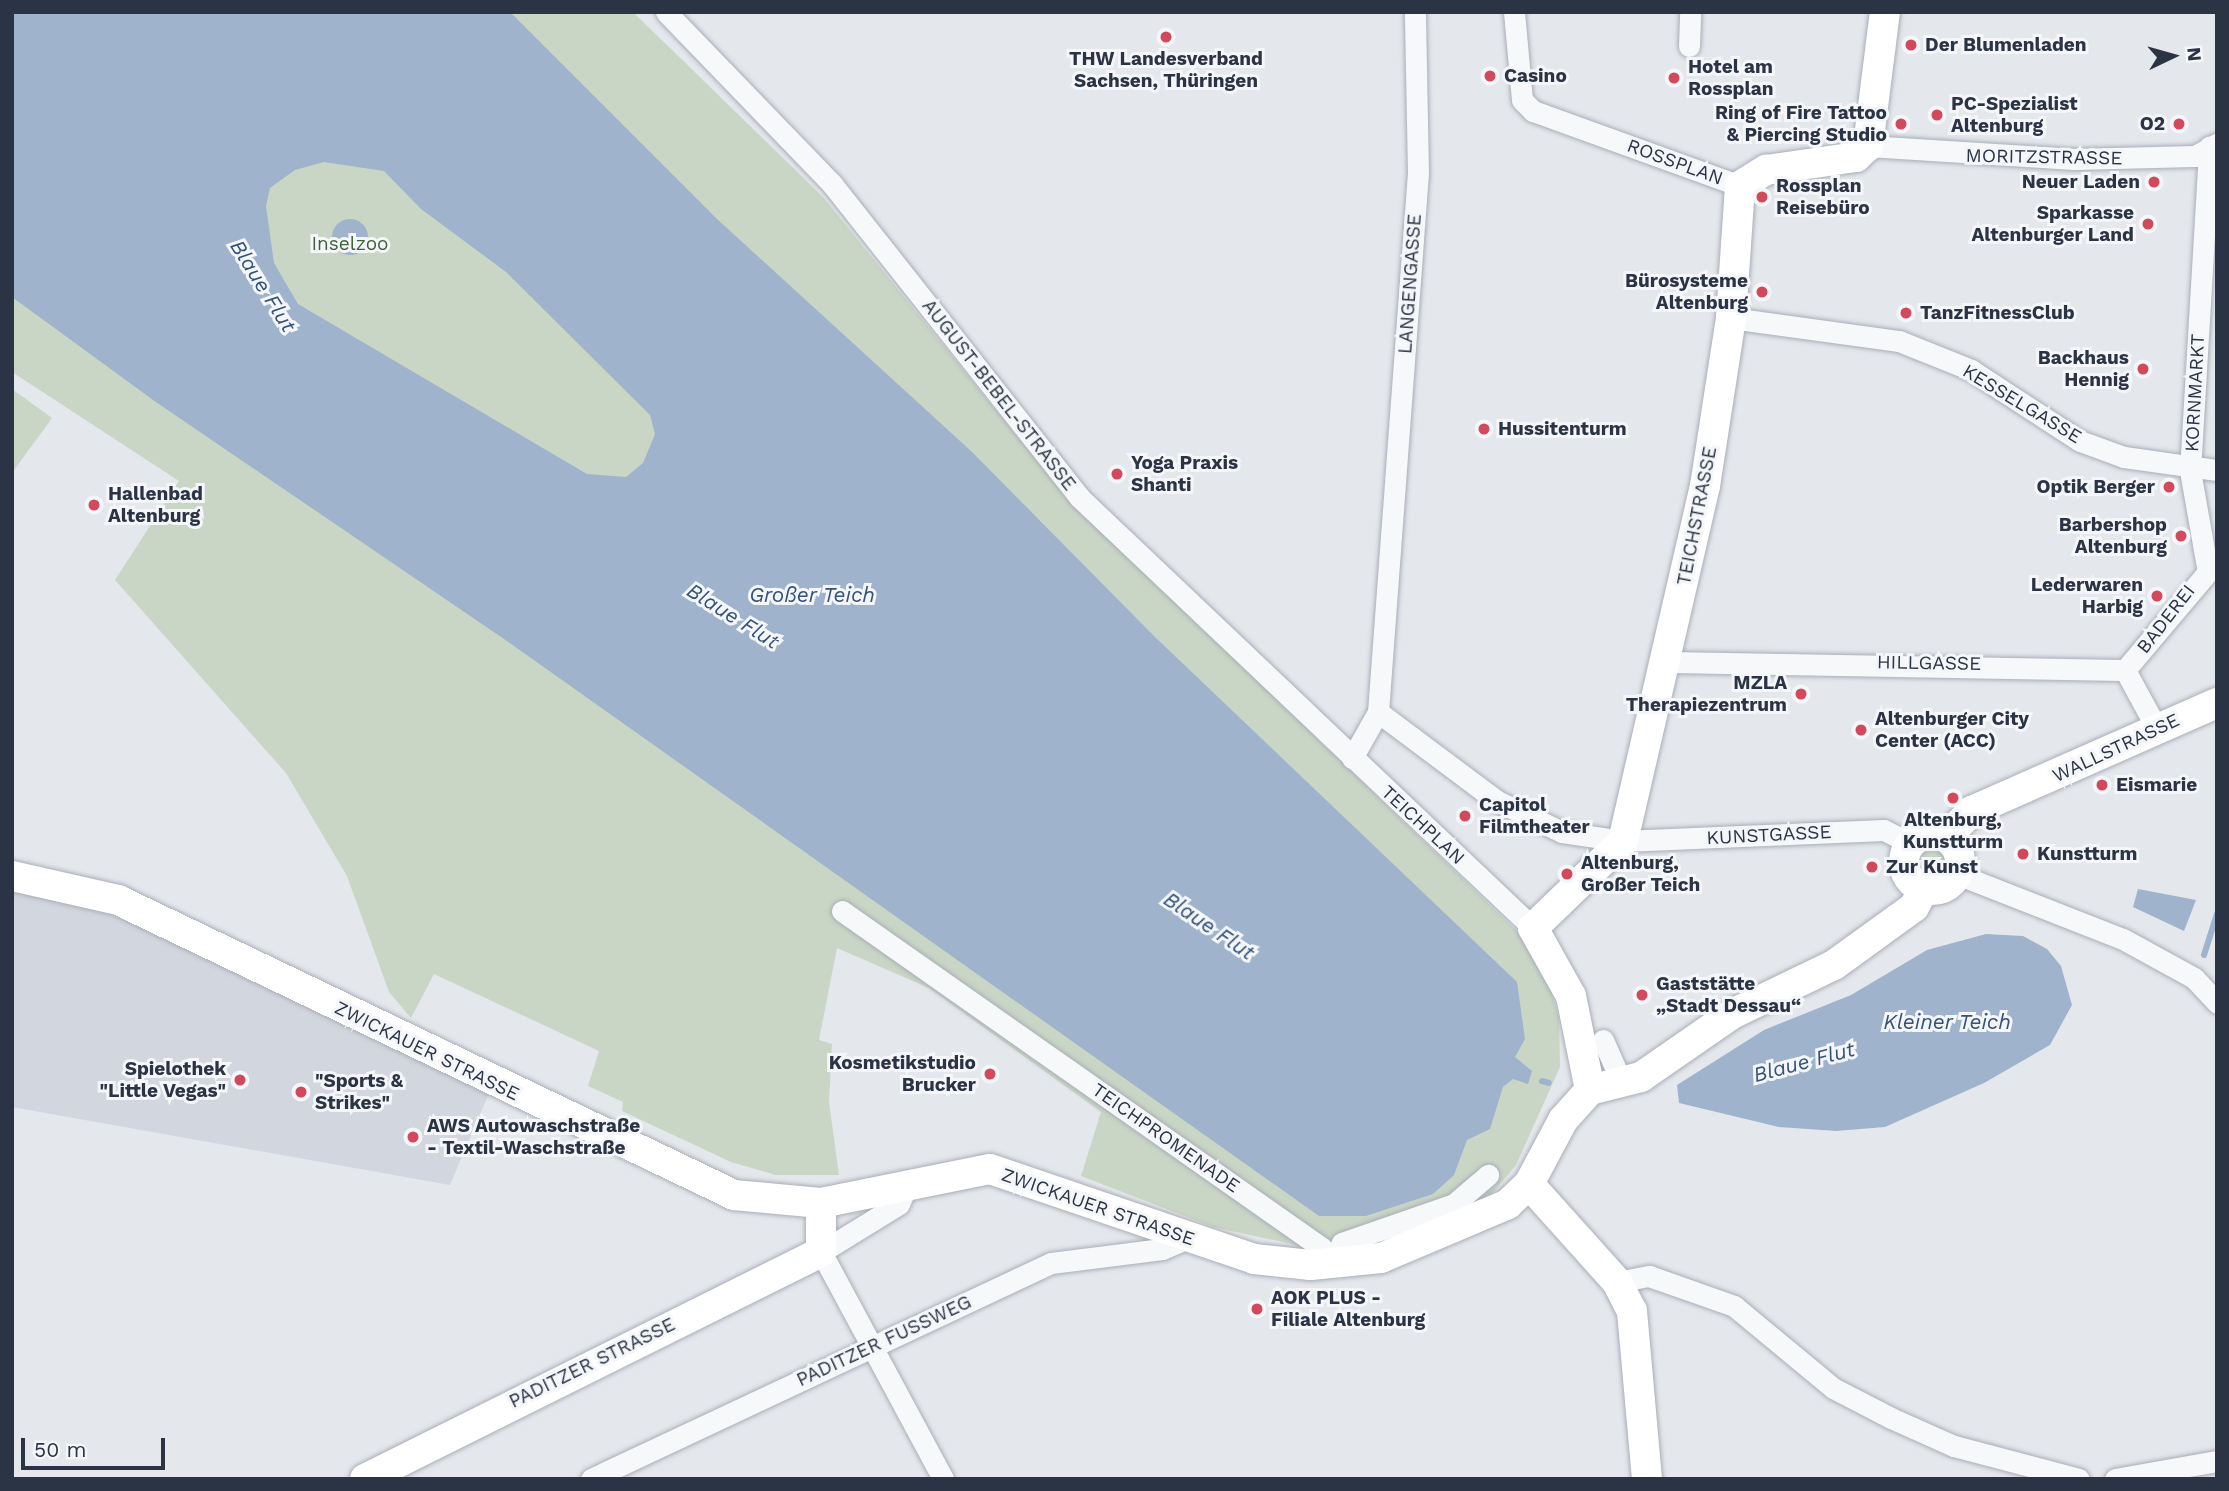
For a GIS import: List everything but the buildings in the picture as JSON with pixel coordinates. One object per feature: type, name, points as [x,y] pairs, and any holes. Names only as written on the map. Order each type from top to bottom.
[{"type":"street","name":"AUGUST-BEBEL-STRASSE","points":[[666,12],[832,184],[1079,497],[1352,758]]},
{"type":"street","name":"LANGENGASSE","points":[[1378,712],[1418,173],[1415,12]]},
{"type":"street","name":"ROSSPLAN","points":[[1514,12],[1516,61],[1522,100],[1533,111],[1740,186],[1766,170],[1856,157],[1868,146]]},
{"type":"street","points":[[1689,46],[1690,12]]},
{"type":"street","points":[[1868,146],[1885,12]]},
{"type":"street","name":"MORITZSTRASSE","points":[[1868,146],[2060,159],[2196,156],[2213,146]]},
{"type":"street","name":"KORNMARKT","points":[[2190,471],[2213,146]]},
{"type":"street","name":"TEICHSTRASSE","points":[[1623,841],[1705,486],[1731,318],[1740,186]]},
{"type":"street","name":"KESSELGASSE","points":[[1731,318],[1899,341],[1971,370],[2080,441],[2190,471],[2217,470]]},
{"type":"street","name":"BADEREI","points":[[2125,670],[2212,564],[2190,471]]},
{"type":"street","name":"HILLGASSE","points":[[1666,662],[2125,670]]},
{"type":"street","points":[[2125,670],[2157,729]]},
{"type":"street","name":"WALLSTRASSE","points":[[1946,837],[1972,811],[2217,703]]},
{"type":"street","points":[[1352,758],[1378,712],[1497,801],[1562,832],[1623,841]]},
{"type":"street","name":"TEICHPLAN","points":[[1352,758],[1533,928]]},
{"type":"street","name":"KUNSTGASSE","points":[[1623,841],[1884,830],[1911,844]]},
{"type":"street","points":[[1928,835],[1946,837],[1959,857],[1958,874],[1947,886],[1924,889],[1906,872],[1911,844],[1928,835]]},
{"type":"street","points":[[1590,1090],[1572,996],[1533,928],[1623,841]]},
{"type":"street","points":[[1958,874],[2123,939],[2194,978],[2211,997]]},
{"type":"street","name":"ZWICKAUER STRASSE","points":[[12,876],[118,900],[694,1179],[734,1195],[821,1203],[906,1188],[980,1170],[1012,1172],[1188,1238],[1254,1259],[1332,1264],[1426,1243],[1508,1204],[1529,1184]]},
{"type":"street","points":[[1647,1479],[1637,1343],[1632,1311],[1617,1282],[1529,1184],[1563,1120],[1590,1090],[1641,1077],[1732,1014],[1834,965],[1914,907],[1924,889]]},
{"type":"street","name":"TEICHPROMENADE","points":[[842,911],[1322,1248],[1332,1264]]},
{"type":"street","points":[[1602,1040],[1621,1081]]},
{"type":"street","points":[[1332,1264],[1342,1243],[1454,1204],[1488,1175]]},
{"type":"street","name":"PADITZER STRASSE","points":[[365,1479],[821,1252],[899,1205],[906,1188]]},
{"type":"street","points":[[821,1203],[821,1252],[869,1348],[943,1479]]},
{"type":"street","name":"PADITZER FUSSWEG","points":[[591,1479],[1051,1263],[1162,1250],[1188,1238]]},
{"type":"street","points":[[1617,1282],[1649,1276],[1734,1306],[1833,1388],[1891,1418],[1954,1446],[2079,1479]]},
{"type":"street","points":[[2115,1479],[2217,1461]]},
{"type":"shaded area","points":[[12,885],[93,898],[490,1091],[450,1185],[12,1107]]},
{"type":"green space","name":"Großer Teich","points":[[12,12],[633,12],[823,197],[1063,493],[1521,935],[1547,975],[1559,1018],[1560,1067],[1516,1165],[1491,1195],[1452,1220],[1333,1253],[1213,1227],[1081,1176],[1101,1112],[929,988],[837,948],[819,1040],[832,1044],[829,1102],[839,1175],[776,1175],[731,1162],[622,1111],[623,1102],[588,1086],[599,1051],[434,974],[411,1018],[389,992],[347,876],[286,773],[115,580],[179,481],[12,372]]},
{"type":"green space","points":[[12,389],[52,418],[12,473]]},
{"type":"green space","points":[[1933,850],[1942,854],[1946,863],[1942,872],[1933,876],[1924,872],[1920,863],[1924,854]]},
{"type":"water","name":"Großer Teich","points":[[12,12],[510,12],[717,219],[971,451],[1155,637],[1517,982],[1525,1039],[1515,1057],[1532,1071],[1528,1084],[1513,1079],[1503,1087],[1490,1129],[1467,1140],[1454,1175],[1433,1194],[1366,1216],[1319,1216],[504,639],[153,400],[12,297]],"holes":[[[324,162],[384,171],[421,209],[506,272],[650,415],[655,434],[643,463],[626,477],[587,474],[298,304],[274,263],[266,206],[270,188],[295,170]]]},
{"type":"water","points":[[350,219],[363,224],[368,237],[363,250],[350,255],[337,250],[332,237],[337,224]]},
{"type":"water","points":[[2138,889],[2196,900],[2184,931],[2133,907]]},
{"type":"water","name":"Kleiner Teich","points":[[1986,934],[2023,936],[2047,949],[2061,966],[2072,1005],[2050,1045],[1984,1083],[1885,1127],[1836,1131],[1779,1127],[1679,1103],[1677,1085],[1764,1030],[1851,995],[1927,950]]},
{"type":"waterway","name":"Blaue Flut","points":[[2204,955],[2217,914]]},
{"type":"waterway","name":"Blaue Flut","points":[[1542,1081],[1549,1083]]},
{"type":"place","name":"THW Landesverband Sachsen, Thüringen","points":[[1166,37]]},
{"type":"place","name":"Der Blumenladen","points":[[1911,45]]},
{"type":"place","name":"Casino","points":[[1490,76]]},
{"type":"place","name":"Hotel am Rossplan","points":[[1674,78]]},
{"type":"place","name":"PC-Spezialist Altenburg","points":[[1937,115]]},
{"type":"place","name":"Ring of Fire Tattoo & Piercing Studio","points":[[1901,124]]},
{"type":"place","name":"O2","points":[[2179,124]]},
{"type":"place","name":"Neuer Laden","points":[[2154,182]]},
{"type":"place","name":"Rossplan Reisebüro","points":[[1762,197]]},
{"type":"place","name":"Sparkasse Altenburger Land","points":[[2148,224]]},
{"type":"place","name":"Bürosysteme Altenburg","points":[[1762,292]]},
{"type":"place","name":"TanzFitnessClub","points":[[1906,313]]},
{"type":"place","name":"Backhaus Hennig","points":[[2143,369]]},
{"type":"place","name":"Hussitenturm","points":[[1484,429]]},
{"type":"place","name":"Yoga Praxis Shanti","points":[[1117,474]]},
{"type":"place","name":"Optik Berger","points":[[2169,487]]},
{"type":"place","name":"Hallenbad Altenburg","points":[[94,505]]},
{"type":"place","name":"Barbershop Altenburg","points":[[2181,536]]},
{"type":"place","name":"Lederwaren Harbig","points":[[2157,596]]},
{"type":"place","name":"MZLA Therapiezentrum","points":[[1801,694]]},
{"type":"place","name":"Altenburger City Center (ACC)","points":[[1861,730]]},
{"type":"place","name":"Eismarie","points":[[2102,785]]},
{"type":"place","name":"Altenburg, Kunstturm","points":[[1953,798]]},
{"type":"place","name":"Capitol Filmtheater","points":[[1465,816]]},
{"type":"place","name":"Kunstturm","points":[[2023,854]]},
{"type":"place","name":"Zur Kunst","points":[[1872,867]]},
{"type":"place","name":"Altenburg, Großer Teich","points":[[1567,874]]},
{"type":"place","name":"Gaststätte „Stadt Dessau“","points":[[1642,995]]},
{"type":"place","name":"Kosmetikstudio Brucker","points":[[990,1074]]},
{"type":"place","name":"Spielothek \"Little Vegas\"","points":[[240,1080]]},
{"type":"place","name":"\"Sports & Strikes\"","points":[[301,1092]]},
{"type":"place","name":"AWS Autowaschstraße - Textil-Waschstraße","points":[[413,1137]]},
{"type":"place","name":"AOK PLUS - Filiale Altenburg","points":[[1257,1309]]},
{"type":"park label","name":"Inselzoo","points":[[350,244]]}]
